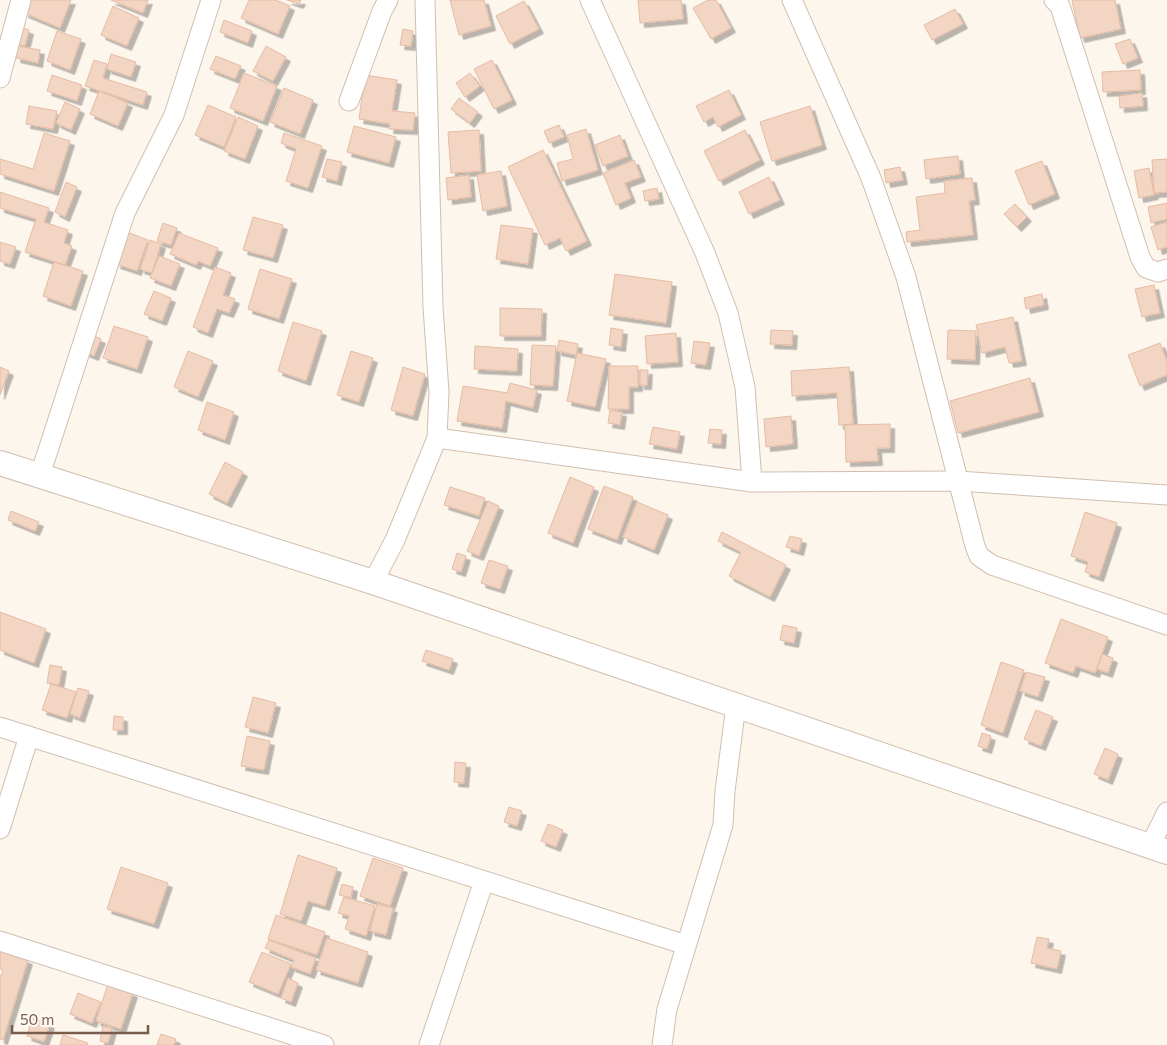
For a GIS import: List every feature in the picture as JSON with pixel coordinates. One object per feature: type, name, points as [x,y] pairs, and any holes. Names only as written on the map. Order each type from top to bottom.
[{"type":"street","points":[[0,78],[21,0]]},
{"type":"street","points":[[40,475],[125,213],[174,115],[211,0]]},
{"type":"street","points":[[349,101],[382,11],[388,0]]},
{"type":"street","points":[[373,582],[395,540],[437,438],[439,392],[433,307],[425,0]]},
{"type":"street","points":[[590,0],[705,253],[728,313],[745,387],[752,482]]},
{"type":"street","points":[[792,0],[875,187],[906,277],[979,556],[992,565],[1167,624]]},
{"type":"street","points":[[1054,0],[1060,6],[1140,257],[1146,268],[1158,272],[1167,269]]},
{"type":"street","points":[[437,438],[752,482],[958,481],[1167,495]]},
{"type":"street","points":[[0,463],[373,582],[1158,849],[1167,812]]},
{"type":"street","points":[[662,1045],[667,1008],[723,825],[725,791],[736,705]]},
{"type":"street","points":[[0,727],[686,945]]},
{"type":"street","points":[[0,829],[29,736]]},
{"type":"street","points":[[429,1045],[484,881]]},
{"type":"street","points":[[0,941],[324,1045]]},
{"type":"building","points":[[29,0],[71,0],[60,28],[24,13]]},
{"type":"building","points":[[111,0],[148,0],[143,13]]},
{"type":"building","points":[[249,0],[276,0],[290,6],[278,34],[241,18]]},
{"type":"building","points":[[287,0],[301,0],[299,4]]},
{"type":"building","points":[[450,0],[484,0],[491,26],[459,35]]},
{"type":"building","points":[[638,0],[681,0],[683,19],[640,23]]},
{"type":"building","points":[[708,0],[716,0],[731,28],[711,39],[693,8]]},
{"type":"building","points":[[1072,0],[1115,0],[1121,29],[1080,38]]},
{"type":"building","points":[[524,1],[539,29],[510,44],[496,16]]},
{"type":"building","points":[[113,6],[139,18],[127,46],[101,35]]},
{"type":"building","points":[[955,9],[963,24],[932,40],[924,25]]},
{"type":"building","points":[[224,20],[252,31],[248,43],[220,32]]},
{"type":"building","points":[[20,27],[29,30],[25,46],[15,43]]},
{"type":"building","points":[[403,29],[413,31],[411,46],[400,45]]},
{"type":"building","points":[[57,31],[81,39],[70,70],[47,61]]},
{"type":"building","points":[[1130,39],[1138,58],[1123,64],[1115,44]]},
{"type":"building","points":[[18,46],[40,50],[38,63],[16,58]]},
{"type":"building","points":[[266,46],[286,57],[273,81],[253,71]]},
{"type":"building","points":[[111,54],[136,62],[131,77],[107,69]]},
{"type":"building","points":[[216,56],[241,66],[235,79],[210,69]]},
{"type":"building","points":[[94,60],[107,64],[103,78],[147,92],[143,105],[85,86]]},
{"type":"building","points":[[492,60],[512,100],[494,109],[474,69]]},
{"type":"building","points":[[1140,70],[1141,90],[1103,92],[1102,72]]},
{"type":"building","points":[[244,73],[277,86],[263,121],[230,108]]},
{"type":"building","points":[[470,73],[480,86],[465,97],[456,83]]},
{"type":"building","points":[[52,75],[82,85],[77,101],[47,91]]},
{"type":"building","points":[[365,75],[397,80],[392,111],[415,113],[413,130],[389,129],[390,124],[359,119]]},
{"type":"building","points":[[284,88],[313,100],[300,134],[270,122]]},
{"type":"building","points":[[729,90],[741,115],[718,127],[713,117],[704,122],[696,106]]},
{"type":"building","points":[[99,91],[128,103],[118,126],[90,114]]},
{"type":"building","points":[[1142,93],[1143,106],[1120,108],[1119,96]]},
{"type":"building","points":[[459,98],[478,112],[470,123],[451,109]]},
{"type":"building","points":[[65,102],[80,109],[71,130],[56,123]]},
{"type":"building","points":[[208,105],[236,117],[224,147],[195,135]]},
{"type":"building","points":[[29,106],[57,111],[53,129],[26,124]]},
{"type":"building","points":[[810,106],[822,145],[772,161],[760,122]]},
{"type":"building","points":[[238,117],[258,126],[245,159],[224,151]]},
{"type":"building","points":[[559,125],[564,137],[549,143],[544,131]]},
{"type":"building","points":[[354,126],[396,137],[389,163],[347,152]]},
{"type":"building","points":[[586,129],[598,170],[562,181],[557,163],[573,159],[567,135]]},
{"type":"building","points":[[479,130],[481,171],[451,173],[448,132]]},
{"type":"building","points":[[745,130],[760,160],[719,181],[704,151]]},
{"type":"building","points":[[44,133],[70,141],[54,191],[0,174],[0,159],[33,169]]},
{"type":"building","points":[[284,133],[322,146],[308,188],[286,181],[296,149],[281,143]]},
{"type":"building","points":[[620,135],[628,156],[603,166],[595,145]]},
{"type":"building","points":[[543,150],[587,241],[566,251],[560,238],[545,245],[508,167]]},
{"type":"building","points":[[958,156],[960,174],[926,179],[924,160]]},
{"type":"building","points":[[327,159],[342,162],[337,181],[322,177]]},
{"type":"building","points":[[1167,159],[1167,192],[1154,193],[1152,160]]},
{"type":"building","points":[[634,160],[641,177],[625,183],[631,198],[616,205],[603,173]]},
{"type":"building","points":[[1042,161],[1055,194],[1029,205],[1015,171]]},
{"type":"building","points":[[900,167],[903,180],[886,183],[884,170]]},
{"type":"building","points":[[1149,168],[1154,195],[1139,198],[1134,171]]},
{"type":"building","points":[[501,171],[507,206],[483,211],[477,175]]},
{"type":"building","points":[[469,175],[471,197],[448,200],[446,178]]},
{"type":"building","points":[[769,177],[780,200],[749,214],[739,192]]},
{"type":"building","points":[[972,178],[975,200],[969,201],[973,235],[907,242],[906,232],[920,230],[916,197],[945,193],[944,181]]},
{"type":"building","points":[[66,182],[77,187],[65,217],[55,212]]},
{"type":"building","points":[[657,188],[659,199],[645,201],[643,191]]},
{"type":"building","points":[[0,192],[49,208],[44,222],[68,230],[64,243],[72,246],[65,265],[25,252],[36,219],[0,208]]},
{"type":"building","points":[[1167,203],[1167,219],[1151,223],[1148,207]]},
{"type":"building","points":[[1015,204],[1027,217],[1017,227],[1004,214]]},
{"type":"building","points":[[253,217],[283,225],[273,258],[243,250]]},
{"type":"building","points":[[1167,222],[1167,247],[1158,250],[1151,227]]},
{"type":"building","points":[[163,223],[177,228],[171,245],[157,241]]},
{"type":"building","points":[[501,225],[533,229],[528,264],[496,259]]},
{"type":"building","points":[[127,232],[148,240],[137,271],[116,264]]},
{"type":"building","points":[[179,233],[218,248],[210,266],[198,261],[196,265],[170,254]]},
{"type":"building","points":[[150,240],[161,244],[152,273],[140,269]]},
{"type":"building","points":[[0,242],[16,247],[10,264],[0,261]]},
{"type":"building","points":[[159,256],[180,264],[171,286],[150,278]]},
{"type":"building","points":[[54,262],[83,271],[71,306],[43,296]]},
{"type":"building","points":[[215,267],[231,273],[223,295],[235,299],[229,313],[217,309],[208,333],[193,327]]},
{"type":"building","points":[[260,269],[292,279],[279,319],[248,309]]},
{"type":"building","points":[[615,274],[672,282],[666,323],[609,315]]},
{"type":"building","points":[[1154,285],[1160,313],[1142,317],[1135,289]]},
{"type":"building","points":[[154,291],[171,298],[162,321],[144,314]]},
{"type":"building","points":[[1042,294],[1044,305],[1026,309],[1024,298]]},
{"type":"building","points":[[500,308],[542,309],[541,336],[500,336]]},
{"type":"building","points":[[1013,317],[1022,361],[1009,363],[1005,347],[982,353],[976,325]]},
{"type":"building","points":[[293,322],[322,331],[306,381],[278,371]]},
{"type":"building","points":[[114,326],[148,337],[137,369],[103,358]]},
{"type":"building","points":[[611,328],[623,330],[621,347],[609,345]]},
{"type":"building","points":[[771,330],[793,331],[792,345],[770,344]]},
{"type":"building","points":[[948,330],[976,331],[975,360],[947,359]]},
{"type":"building","points":[[676,333],[678,362],[647,364],[645,336]]},
{"type":"building","points":[[90,334],[101,339],[94,356],[82,351]]},
{"type":"building","points":[[559,340],[578,344],[576,355],[557,351]]},
{"type":"building","points":[[694,341],[710,343],[706,365],[691,363]]},
{"type":"building","points":[[1160,343],[1167,361],[1167,375],[1140,386],[1128,355]]},
{"type":"building","points":[[532,345],[556,346],[553,386],[530,385]]},
{"type":"building","points":[[475,346],[518,349],[517,371],[474,369]]},
{"type":"building","points":[[188,351],[213,361],[198,397],[174,387]]},
{"type":"building","points":[[351,351],[373,358],[359,402],[337,395]]},
{"type":"building","points":[[577,353],[606,359],[595,407],[567,401]]},
{"type":"building","points":[[609,366],[638,366],[638,387],[629,387],[629,409],[608,409]]},
{"type":"building","points":[[0,367],[9,371],[0,395]]},
{"type":"building","points":[[403,367],[425,374],[413,416],[391,410]]},
{"type":"building","points":[[849,367],[853,424],[839,425],[837,393],[792,396],[791,371]]},
{"type":"building","points":[[640,370],[648,370],[647,385],[640,385]]},
{"type":"building","points":[[1030,378],[1039,412],[958,433],[950,401]]},
{"type":"building","points":[[510,383],[537,390],[533,408],[506,401],[502,428],[457,421],[463,386],[507,393]]},
{"type":"building","points":[[207,402],[234,412],[225,440],[198,430]]},
{"type":"building","points":[[610,410],[622,412],[620,425],[608,423]]},
{"type":"building","points":[[791,416],[793,444],[766,447],[764,419]]},
{"type":"building","points":[[890,424],[890,448],[877,448],[878,461],[846,462],[845,425]]},
{"type":"building","points":[[653,427],[680,432],[677,449],[649,444]]},
{"type":"building","points":[[710,429],[722,430],[721,444],[708,443]]},
{"type":"building","points":[[225,462],[243,472],[227,503],[209,494]]},
{"type":"building","points":[[570,477],[594,487],[573,543],[548,533]]},
{"type":"building","points":[[604,486],[633,497],[617,540],[588,529]]},
{"type":"building","points":[[450,487],[485,498],[479,516],[444,505]]},
{"type":"building","points":[[488,501],[499,506],[479,556],[467,551]]},
{"type":"building","points":[[637,502],[668,515],[654,550],[623,537]]},
{"type":"building","points":[[11,511],[39,522],[35,531],[8,520]]},
{"type":"building","points":[[1085,512],[1117,523],[1099,577],[1085,572],[1088,562],[1071,556]]},
{"type":"building","points":[[722,532],[786,565],[770,597],[729,576],[741,552],[718,541]]},
{"type":"building","points":[[790,536],[802,539],[799,551],[786,547]]},
{"type":"building","points":[[457,553],[466,556],[461,572],[452,569]]},
{"type":"building","points":[[489,560],[508,566],[500,589],[481,583]]},
{"type":"building","points":[[0,612],[46,629],[34,663],[0,650]]},
{"type":"building","points":[[1061,619],[1108,637],[1095,673],[1076,666],[1073,673],[1045,663]]},
{"type":"building","points":[[783,625],[797,628],[794,643],[780,640]]},
{"type":"building","points":[[426,650],[453,659],[449,670],[422,661]]},
{"type":"building","points":[[1102,654],[1113,658],[1108,673],[1097,669]]},
{"type":"building","points":[[1001,662],[1024,670],[1003,733],[981,725]]},
{"type":"building","points":[[50,665],[62,667],[59,685],[47,683]]},
{"type":"building","points":[[1026,672],[1045,677],[1038,697],[1020,691]]},
{"type":"building","points":[[51,684],[76,692],[67,718],[42,710]]},
{"type":"building","points":[[78,688],[89,691],[80,718],[70,714]]},
{"type":"building","points":[[253,697],[276,703],[268,733],[245,727]]},
{"type":"building","points":[[1036,710],[1053,717],[1041,746],[1024,739]]},
{"type":"building","points":[[114,716],[123,717],[123,730],[113,730]]},
{"type":"building","points":[[982,733],[991,736],[987,749],[978,746]]},
{"type":"building","points":[[247,736],[270,741],[264,770],[241,766]]},
{"type":"building","points":[[1105,748],[1118,754],[1108,780],[1094,774]]},
{"type":"building","points":[[455,762],[466,763],[464,783],[454,782]]},
{"type":"building","points":[[509,807],[522,811],[517,826],[504,822]]},
{"type":"building","points":[[548,824],[563,830],[556,847],[541,841]]},
{"type":"building","points":[[298,855],[337,868],[325,906],[308,901],[301,921],[280,914]]},
{"type":"building","points":[[373,858],[403,868],[390,906],[360,896]]},
{"type":"building","points":[[121,867],[168,883],[154,924],[107,909]]},
{"type":"building","points":[[342,884],[353,887],[351,898],[339,895]]},
{"type":"building","points":[[344,897],[375,906],[366,936],[345,929],[349,916],[338,913]]},
{"type":"building","points":[[377,904],[393,908],[386,935],[370,931]]},
{"type":"building","points":[[276,915],[325,932],[317,955],[268,939]]},
{"type":"building","points":[[1037,937],[1049,939],[1047,948],[1061,951],[1057,969],[1031,963]]},
{"type":"building","points":[[327,938],[368,952],[358,983],[316,970]]},
{"type":"building","points":[[269,940],[316,958],[310,974],[291,967],[294,960],[265,948]]},
{"type":"building","points":[[0,951],[28,960],[3,1040],[0,1039],[0,978],[3,970],[0,969]]},
{"type":"building","points":[[262,952],[291,964],[278,994],[249,982]]},
{"type":"building","points":[[288,978],[298,983],[291,1002],[281,998]]},
{"type":"building","points":[[108,984],[133,993],[121,1029],[96,1021]]},
{"type":"building","points":[[78,993],[101,1002],[92,1023],[70,1014]]},
{"type":"building","points":[[32,1018],[50,1024],[44,1042],[27,1036]]},
{"type":"building","points":[[103,1026],[112,1028],[108,1043],[100,1041]]},
{"type":"building","points":[[161,1034],[176,1039],[174,1045],[157,1045]]},
{"type":"building","points":[[63,1035],[88,1043],[87,1045],[60,1045]]}]
